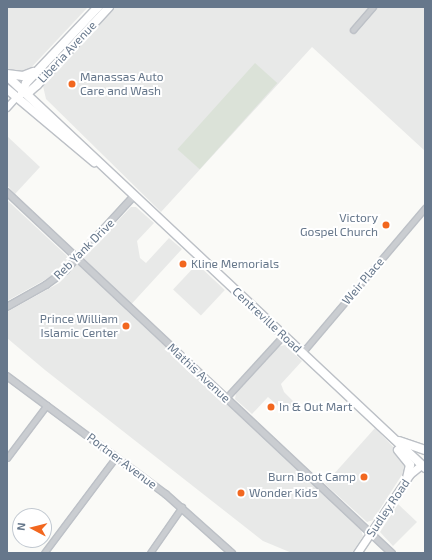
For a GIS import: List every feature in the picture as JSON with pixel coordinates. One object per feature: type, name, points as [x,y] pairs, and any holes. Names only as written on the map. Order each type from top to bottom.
[{"type":"highway","name":"Liberia Avenue","points":[[23,92],[23,86],[98,7]]},
{"type":"highway","name":"Liberia Avenue","points":[[16,98],[23,92],[29,92],[37,85],[109,7]]},
{"type":"highway","points":[[7,75],[25,76],[41,67]]},
{"type":"highway","name":"Centreville Road","points":[[7,75],[23,92],[379,426],[424,465]]},
{"type":"highway","points":[[37,85],[36,96],[41,108]]},
{"type":"highway","name":"Centreville Road","points":[[7,89],[80,152],[108,172]]},
{"type":"highway","points":[[379,426],[384,435],[408,462],[407,478]]},
{"type":"highway","points":[[392,438],[425,450]]},
{"type":"main road","name":"Liberia Avenue","points":[[7,108],[16,98]]},
{"type":"main road","name":"Sudley Road","points":[[357,553],[407,478],[424,465]]},
{"type":"street","points":[[353,30],[373,7]]},
{"type":"street","name":"Mathis Avenue","points":[[7,192],[392,553]]},
{"type":"street","name":"Reb Yank Drive","points":[[7,307],[52,281],[78,258],[134,196]]},
{"type":"street","name":"Weir Place","points":[[302,353],[425,208]]},
{"type":"street","points":[[226,398],[283,336]]},
{"type":"street","name":"Portner Avenue","points":[[7,376],[182,507],[232,553]]},
{"type":"street","points":[[7,458],[47,405]]},
{"type":"street","points":[[44,553],[116,457]]},
{"type":"street","points":[[150,553],[182,507]]},
{"type":"shaded area","points":[[7,7],[88,7],[28,71],[23,73],[7,69]]},
{"type":"shaded area","points":[[115,7],[425,7],[425,151],[312,47],[161,212],[46,99],[43,86]]},
{"type":"shaded area","points":[[255,63],[277,83],[200,169],[177,149]]},
{"type":"shaded area","points":[[7,136],[40,167],[15,194],[7,185]]},
{"type":"shaded area","points":[[7,200],[66,255],[68,259],[50,277],[7,301]]},
{"type":"shaded area","points":[[131,207],[136,207],[154,223],[137,241],[140,258],[146,263],[169,238],[182,249],[126,310],[360,527],[363,536],[352,553],[292,553],[263,541],[45,370],[7,338],[7,312],[59,283]]},
{"type":"shaded area","points":[[197,264],[225,290],[201,316],[173,290]]},
{"type":"shaded area","points":[[285,345],[302,361],[281,384],[284,392],[294,402],[285,412],[268,397],[252,414],[235,399],[236,393],[277,347]]},
{"type":"shaded area","points":[[375,428],[402,456],[405,470],[373,520],[367,522],[325,484]]},
{"type":"shaded area","points":[[398,504],[417,522],[393,546],[380,532]]},
{"type":"place","name":"Manassas Auto Care and Wash","points":[[72,84]]},
{"type":"place","name":"Victory Gospel Church","points":[[386,225]]},
{"type":"place","name":"Kline Memorials","points":[[183,264]]},
{"type":"place","name":"Prince William Islamic Center","points":[[126,326]]},
{"type":"place","name":"In & Out Mart","points":[[271,407]]},
{"type":"place","name":"Burn Boot Camp","points":[[364,477]]},
{"type":"place","name":"Wonder Kids","points":[[241,493]]}]
